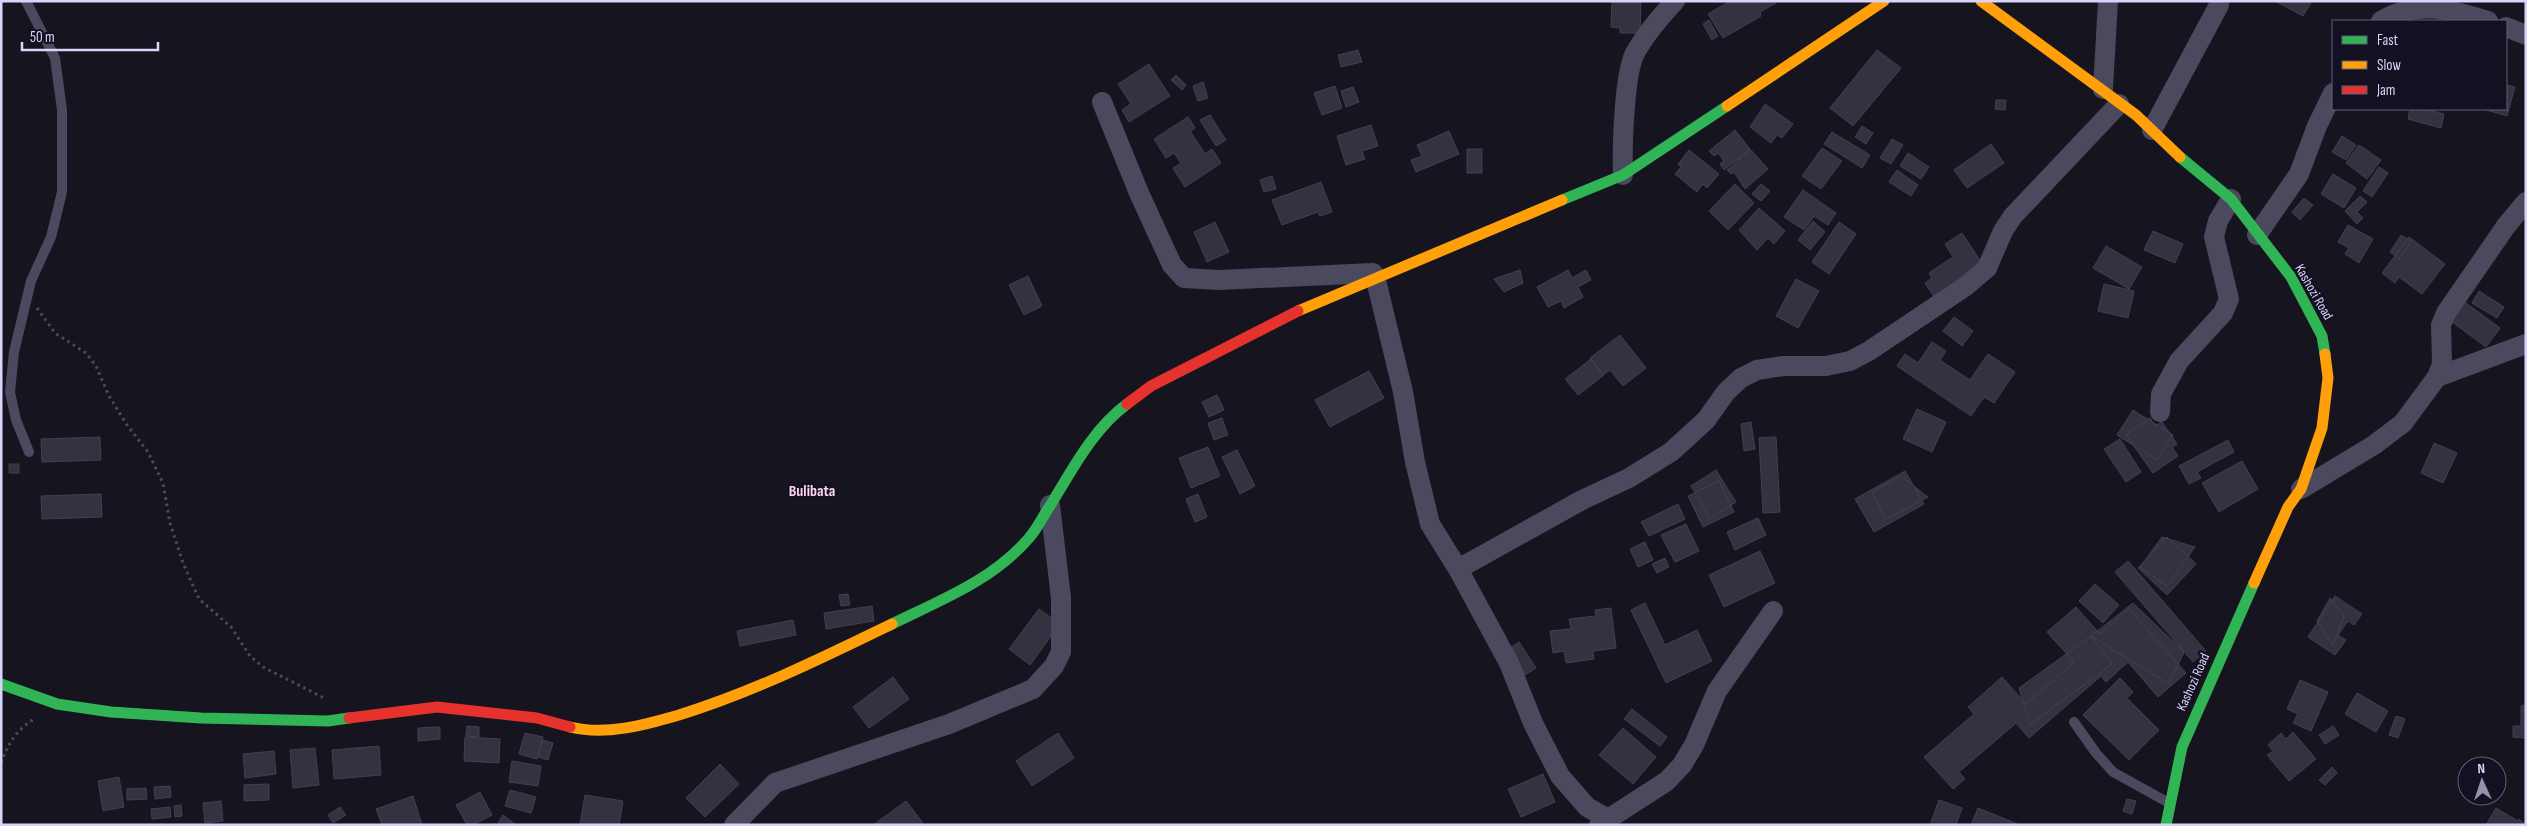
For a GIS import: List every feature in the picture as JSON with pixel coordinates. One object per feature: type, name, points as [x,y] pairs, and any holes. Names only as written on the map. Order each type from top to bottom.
[{"type":"street","points":[[1623,175],[1622,145],[1631,67],[1635,54],[1675,1]]},
{"type":"street","name":"Kashozi Road","points":[[1981,1],[2136,115],[2231,199],[2291,277],[2322,336],[2328,378],[2322,428],[2301,489],[2288,507],[2182,747],[2166,825]]},
{"type":"street","points":[[2103,89],[2108,1]]},
{"type":"street","points":[[2381,20],[2385,1]]},
{"type":"street","points":[[1,684],[57,704],[111,712],[328,721],[437,707],[537,718],[587,731],[641,726],[718,703],[760,687],[966,588],[999,567],[1030,537],[1080,457],[1113,414],[1151,386],[1237,340],[1320,300],[1623,175],[1875,3]]},
{"type":"street","points":[[2152,130],[2219,5]]},
{"type":"street","points":[[2382,20],[2393,11],[2409,6],[2432,5],[2484,20]]},
{"type":"street","points":[[2507,27],[2526,34]]},
{"type":"street","points":[[2257,235],[2298,174],[2332,95]]},
{"type":"street","points":[[1102,102],[1139,193],[1172,265],[1184,278],[1218,280],[1379,275]]},
{"type":"street","points":[[1458,569],[1582,500],[1629,478],[1671,452],[1706,420],[1726,392],[1742,378],[1757,370],[1783,366],[1826,366],[1850,361],[1966,286],[1987,268],[2003,231],[2013,216],[2119,104]]},
{"type":"street","points":[[2160,412],[2161,394],[2179,361],[2223,313],[2229,299],[2214,237],[2218,221],[2231,199]]},
{"type":"street","points":[[2301,489],[2374,445],[2403,423],[2437,377],[2442,364],[2441,326],[2446,314],[2501,233],[2526,202]]},
{"type":"street","points":[[1379,275],[1415,462],[1430,524],[1458,569],[1509,663],[1533,723],[1560,776],[1587,807],[1604,822],[1667,782],[1682,765],[1694,745],[1717,691],[1773,611]]},
{"type":"street","points":[[2437,377],[2526,344]]},
{"type":"street","points":[[736,824],[775,783],[949,724],[1032,689],[1054,666],[1061,652],[1061,598],[1050,505]]},
{"type":"lane","points":[[26,1],[55,58],[62,110],[62,192],[51,237],[31,281],[14,352],[10,392],[16,420],[29,452]]},
{"type":"lane","points":[[2074,722],[2096,753],[2113,772],[2170,804]]},
{"type":"path","points":[[28,296],[55,333],[86,353],[96,366],[109,396],[127,425],[148,452],[162,483],[170,523],[183,563],[199,599],[230,627],[250,656],[263,667],[325,698]]},
{"type":"path","points":[[1,763],[10,740],[20,728],[57,704]]},
{"type":"building","points":[[1641,1],[1640,33],[1620,33],[1620,28],[1611,27],[1612,2]]},
{"type":"building","points":[[1730,1],[1775,1],[1776,3],[1760,12],[1761,16],[1723,38],[1708,14]]},
{"type":"building","points":[[2275,1],[2312,1],[2303,16]]},
{"type":"building","points":[[1709,20],[1718,36],[1712,40],[1703,24]]},
{"type":"building","points":[[1358,50],[1362,62],[1341,67],[1338,55]]},
{"type":"building","points":[[1877,50],[1901,68],[1853,126],[1830,108]]},
{"type":"building","points":[[1149,64],[1170,96],[1129,122],[1122,110],[1131,104],[1118,84]]},
{"type":"building","points":[[1176,75],[1186,85],[1182,90],[1171,80]]},
{"type":"building","points":[[1203,82],[1208,98],[1198,101],[1193,86]]},
{"type":"building","points":[[2507,85],[2515,87],[2507,116],[2486,110],[2507,110]]},
{"type":"building","points":[[1335,86],[1342,108],[1322,115],[1314,93]]},
{"type":"building","points":[[1353,87],[1359,102],[1346,107],[1341,91]]},
{"type":"building","points":[[1996,100],[2006,100],[2005,110],[1995,109]]},
{"type":"building","points":[[1765,104],[1793,124],[1782,138],[1777,135],[1771,143],[1750,127]]},
{"type":"building","points":[[2410,110],[2430,110],[2444,114],[2441,128],[2408,119]]},
{"type":"building","points":[[1210,115],[1226,140],[1216,146],[1200,120]]},
{"type":"building","points":[[1188,117],[1195,128],[1190,131],[1205,154],[1212,149],[1221,163],[1185,187],[1173,168],[1181,163],[1174,153],[1166,158],[1154,139]]},
{"type":"building","points":[[1371,125],[1378,146],[1362,151],[1365,159],[1346,165],[1337,136]]},
{"type":"building","points":[[1862,126],[1873,133],[1866,144],[1855,137]]},
{"type":"building","points":[[1735,130],[1750,149],[1724,170],[1720,164],[1724,161],[1718,153],[1714,156],[1709,151]]},
{"type":"building","points":[[1449,131],[1459,154],[1416,172],[1411,160],[1422,156],[1417,145]]},
{"type":"building","points":[[1832,132],[1870,155],[1862,168],[1824,144]]},
{"type":"building","points":[[2342,136],[2356,145],[2346,160],[2332,152]]},
{"type":"building","points":[[1892,139],[1903,145],[1891,164],[1880,158]]},
{"type":"building","points":[[1991,144],[2004,163],[1967,188],[1954,170]]},
{"type":"building","points":[[2359,145],[2381,160],[2367,179],[2346,163]]},
{"type":"building","points":[[1822,148],[1842,161],[1821,189],[1802,176]]},
{"type":"building","points":[[1467,149],[1482,149],[1482,173],[1467,173]]},
{"type":"building","points":[[1750,149],[1768,169],[1745,189],[1734,172],[1731,174],[1727,170]]},
{"type":"building","points":[[1689,150],[1719,174],[1707,188],[1703,184],[1697,192],[1675,174],[1681,167],[1678,164]]},
{"type":"building","points":[[1908,153],[1929,167],[1921,179],[1900,166]]},
{"type":"building","points":[[2379,167],[2388,173],[2372,197],[2363,191]]},
{"type":"building","points":[[1897,170],[1918,185],[1911,196],[1889,182]]},
{"type":"building","points":[[2333,174],[2356,188],[2344,208],[2321,194]]},
{"type":"building","points":[[1272,176],[1276,189],[1264,192],[1260,180]]},
{"type":"building","points":[[1321,182],[1332,212],[1320,216],[1318,212],[1282,225],[1272,200]]},
{"type":"building","points":[[1735,184],[1754,203],[1728,230],[1709,211]]},
{"type":"building","points":[[1761,184],[1770,191],[1761,201],[1752,194]]},
{"type":"building","points":[[1803,190],[1836,213],[1828,225],[1814,216],[1804,230],[1784,217]]},
{"type":"building","points":[[2360,196],[2367,202],[2357,212],[2363,218],[2357,224],[2345,211]]},
{"type":"building","points":[[2304,198],[2313,205],[2300,220],[2292,212]]},
{"type":"building","points":[[1759,208],[1785,231],[1774,244],[1768,238],[1757,250],[1739,230]]},
{"type":"building","points":[[1813,221],[1825,232],[1810,250],[1798,240]]},
{"type":"building","points":[[1215,222],[1229,252],[1207,262],[1194,232]]},
{"type":"building","points":[[1839,222],[1856,234],[1829,274],[1812,262]]},
{"type":"building","points":[[2348,225],[2373,239],[2359,263],[2345,254],[2349,248],[2338,242]]},
{"type":"building","points":[[2153,231],[2183,244],[2175,263],[2144,250]]},
{"type":"building","points":[[1962,233],[1983,265],[1934,297],[1925,283],[1932,278],[1929,273],[1953,257],[1945,244]]},
{"type":"building","points":[[2401,235],[2411,241],[2399,259],[2390,252]]},
{"type":"building","points":[[2409,237],[2445,264],[2422,294],[2399,277],[2395,283],[2382,273]]},
{"type":"building","points":[[2106,246],[2142,267],[2129,289],[2093,268]]},
{"type":"building","points":[[1520,270],[1523,283],[1504,292],[1494,279]]},
{"type":"building","points":[[1568,270],[1572,278],[1586,270],[1591,280],[1578,287],[1583,297],[1564,308],[1561,301],[1548,307],[1537,287]]},
{"type":"building","points":[[1028,276],[1042,306],[1024,315],[1009,285]]},
{"type":"building","points":[[1796,279],[1819,291],[1798,328],[1776,316]]},
{"type":"building","points":[[2104,284],[2134,291],[2128,318],[2098,311]]},
{"type":"building","points":[[2479,291],[2504,307],[2497,318],[2472,303]]},
{"type":"building","points":[[2462,300],[2500,328],[2486,347],[2448,319]]},
{"type":"building","points":[[1954,317],[1973,331],[1962,346],[1943,331]]},
{"type":"building","points":[[1620,335],[1646,368],[1623,386],[1610,370],[1603,375],[1590,358]]},
{"type":"building","points":[[1932,342],[1946,351],[1940,360],[1970,380],[1988,354],[2015,372],[1994,403],[1984,397],[1971,416],[1897,366],[1905,354],[1918,363]]},
{"type":"building","points":[[1591,359],[1604,375],[1578,395],[1565,379]]},
{"type":"building","points":[[1369,371],[1384,398],[1330,427],[1315,400]]},
{"type":"building","points":[[1217,395],[1224,410],[1209,417],[1202,402]]},
{"type":"building","points":[[1917,409],[1946,422],[1932,452],[1903,439]]},
{"type":"building","points":[[2133,410],[2173,435],[2157,460],[2117,435]]},
{"type":"building","points":[[1222,418],[1228,435],[1214,440],[1208,423]]},
{"type":"building","points":[[2150,418],[2155,426],[2162,422],[2177,444],[2172,447],[2178,456],[2153,473],[2126,435]]},
{"type":"building","points":[[1751,422],[1755,449],[1744,451],[1741,424]]},
{"type":"building","points":[[100,437],[101,460],[42,462],[41,439]]},
{"type":"building","points":[[1776,437],[1780,512],[1763,513],[1759,438]]},
{"type":"building","points":[[2120,439],[2141,472],[2126,482],[2104,449]]},
{"type":"building","points":[[2228,440],[2234,452],[2197,472],[2201,478],[2189,484],[2179,466]]},
{"type":"building","points":[[2434,443],[2457,453],[2443,483],[2421,473]]},
{"type":"building","points":[[1208,447],[1220,476],[1191,488],[1179,458]]},
{"type":"building","points":[[1237,450],[1255,486],[1240,494],[1222,457]]},
{"type":"building","points":[[2242,461],[2258,489],[2219,512],[2202,483]]},
{"type":"building","points":[[9,464],[19,464],[19,473],[9,473]]},
{"type":"building","points":[[1716,470],[1736,502],[1710,518],[1691,486]]},
{"type":"building","points":[[1905,471],[1924,504],[1874,532],[1855,499]]},
{"type":"building","points":[[1901,476],[1928,497],[1886,519],[1872,492]]},
{"type":"building","points":[[1719,481],[1734,512],[1703,527],[1688,496]]},
{"type":"building","points":[[101,494],[102,517],[42,519],[41,496]]},
{"type":"building","points":[[1198,494],[1207,517],[1195,522],[1186,499]]},
{"type":"building","points":[[1678,504],[1685,519],[1649,536],[1641,522]]},
{"type":"building","points":[[1758,518],[1766,535],[1735,550],[1727,532]]},
{"type":"building","points":[[1686,524],[1699,551],[1675,562],[1661,535]]},
{"type":"building","points":[[2162,537],[2195,547],[2167,586],[2140,567]]},
{"type":"building","points":[[2167,537],[2196,564],[2167,595],[2138,568]]},
{"type":"building","points":[[1645,542],[1653,560],[1638,567],[1630,549]]},
{"type":"building","points":[[1760,551],[1775,583],[1724,607],[1709,575]]},
{"type":"building","points":[[1665,558],[1669,567],[1657,573],[1652,564]]},
{"type":"building","points":[[2128,561],[2206,651],[2193,662],[2115,572]]},
{"type":"building","points":[[2095,584],[2119,605],[2103,623],[2079,601]]},
{"type":"building","points":[[848,594],[850,605],[841,606],[839,595]]},
{"type":"building","points":[[2335,596],[2362,614],[2354,625],[2348,621],[2338,635],[2346,640],[2335,655],[2308,637]]},
{"type":"building","points":[[2330,598],[2344,616],[2333,646],[2317,621]]},
{"type":"building","points":[[1645,603],[1665,645],[1697,630],[1712,661],[1666,683],[1631,610]]},
{"type":"building","points":[[2133,603],[2184,652],[2169,684],[2091,636]]},
{"type":"building","points":[[872,606],[874,621],[826,629],[824,613]]},
{"type":"building","points":[[2076,607],[2100,634],[2129,609],[2186,673],[2158,697],[2128,662],[2106,682],[2101,676],[2029,738],[2016,723],[1959,772],[1965,779],[1953,789],[1924,757],[1974,714],[1968,707],[2002,677],[2026,704],[2074,662],[2047,632]]},
{"type":"building","points":[[1611,608],[1616,648],[1593,651],[1594,659],[1566,663],[1564,651],[1553,653],[1550,631],[1571,629],[1569,619],[1596,616],[1595,610]]},
{"type":"building","points":[[1039,609],[1060,624],[1030,665],[1009,649]]},
{"type":"building","points":[[793,620],[796,635],[740,646],[737,631]]},
{"type":"building","points":[[2091,636],[2112,664],[2030,725],[2019,688]]},
{"type":"building","points":[[1519,642],[1536,668],[1525,675],[1508,649]]},
{"type":"building","points":[[893,677],[909,699],[869,728],[853,707]]},
{"type":"building","points":[[2120,678],[2133,692],[2127,698],[2159,730],[2129,760],[2083,715]]},
{"type":"building","points":[[2300,680],[2328,692],[2311,731],[2293,723],[2298,714],[2287,709]]},
{"type":"building","points":[[2357,693],[2388,711],[2376,732],[2345,714]]},
{"type":"building","points":[[2526,705],[2526,738],[2513,737],[2513,726],[2521,726],[2521,706]]},
{"type":"building","points":[[1632,709],[1667,737],[1660,746],[1624,719]]},
{"type":"building","points":[[2396,716],[2405,719],[2398,738],[2389,735]]},
{"type":"building","points":[[467,726],[479,727],[479,737],[466,736]]},
{"type":"building","points":[[2333,726],[2339,735],[2325,744],[2319,735]]},
{"type":"building","points":[[440,727],[440,739],[418,741],[418,728]]},
{"type":"building","points":[[1623,728],[1656,757],[1633,784],[1599,755]]},
{"type":"building","points":[[2293,732],[2316,759],[2289,781],[2267,755],[2273,751],[2268,745],[2281,733],[2286,739]]},
{"type":"building","points":[[525,733],[543,737],[537,759],[519,754]]},
{"type":"building","points":[[1058,733],[1074,758],[1032,786],[1016,761]]},
{"type":"building","points":[[465,737],[500,739],[499,763],[464,761]]},
{"type":"building","points":[[542,740],[553,743],[548,760],[538,757]]},
{"type":"building","points":[[379,746],[381,775],[334,779],[332,750]]},
{"type":"building","points":[[315,748],[319,785],[293,788],[290,750]]},
{"type":"building","points":[[274,751],[276,774],[245,778],[243,754]]},
{"type":"building","points":[[512,761],[541,766],[538,786],[509,782]]},
{"type":"building","points":[[720,764],[739,784],[705,817],[686,798]]},
{"type":"building","points":[[2332,767],[2337,773],[2325,785],[2319,780]]},
{"type":"building","points":[[1543,774],[1555,802],[1521,817],[1508,789]]},
{"type":"building","points":[[119,777],[124,807],[103,811],[98,781]]},
{"type":"building","points":[[269,784],[269,800],[244,801],[244,785]]},
{"type":"building","points":[[170,786],[171,797],[155,799],[154,787]]},
{"type":"building","points":[[146,788],[147,799],[127,800],[127,789]]},
{"type":"building","points":[[510,790],[536,797],[531,813],[505,806]]},
{"type":"building","points":[[480,792],[492,815],[473,825],[467,825],[456,805]]},
{"type":"building","points":[[585,795],[623,801],[619,825],[580,825]]},
{"type":"building","points":[[413,796],[422,825],[382,825],[376,809]]},
{"type":"building","points":[[2127,799],[2136,801],[2132,814],[2123,811]]},
{"type":"building","points":[[1939,800],[1962,808],[1956,825],[1930,825]]},
{"type":"building","points":[[221,801],[223,821],[205,823],[203,803]]},
{"type":"building","points":[[906,801],[923,823],[920,825],[873,825]]},
{"type":"building","points":[[181,805],[182,816],[175,817],[174,806]]},
{"type":"building","points":[[170,807],[171,817],[152,819],[151,809]]},
{"type":"building","points":[[340,807],[346,815],[333,823],[328,815]]},
{"type":"building","points":[[1978,808],[2020,825],[1971,825]]},
{"type":"building","points":[[2496,808],[2518,821],[2519,819],[2526,825],[2486,825]]},
{"type":"building","points":[[503,815],[516,825],[497,825]]},
{"type":"traffic: fast","points":[[1562,200],[1623,175],[1727,106]]},
{"type":"traffic: fast","points":[[2180,157],[2231,199],[2291,277],[2322,336],[2325,354]]},
{"type":"traffic: fast","points":[[892,624],[965,588],[1015,553],[1035,531],[1075,464],[1093,438],[1127,404]]},
{"type":"traffic: fast","points":[[2166,825],[2182,747],[2254,583]]},
{"type":"traffic: fast","points":[[1,684],[57,704],[111,712],[201,718],[328,721],[349,718]]},
{"type":"traffic: slow","points":[[1727,106],[1884,1]]},
{"type":"traffic: slow","points":[[1981,1],[2136,115],[2180,157]]},
{"type":"traffic: slow","points":[[1298,311],[1562,200]]},
{"type":"traffic: slow","points":[[2254,583],[2288,507],[2301,489],[2322,428],[2328,378],[2325,354]]},
{"type":"traffic: slow","points":[[570,727],[611,730],[639,726],[679,715],[760,685],[892,624]]},
{"type":"traffic: jam","points":[[1127,404],[1151,386],[1298,311]]},
{"type":"traffic: jam","points":[[349,718],[437,707],[537,718],[570,727]]},
{"type":"district","name":"Bulibata","points":[[812,491]]}]
